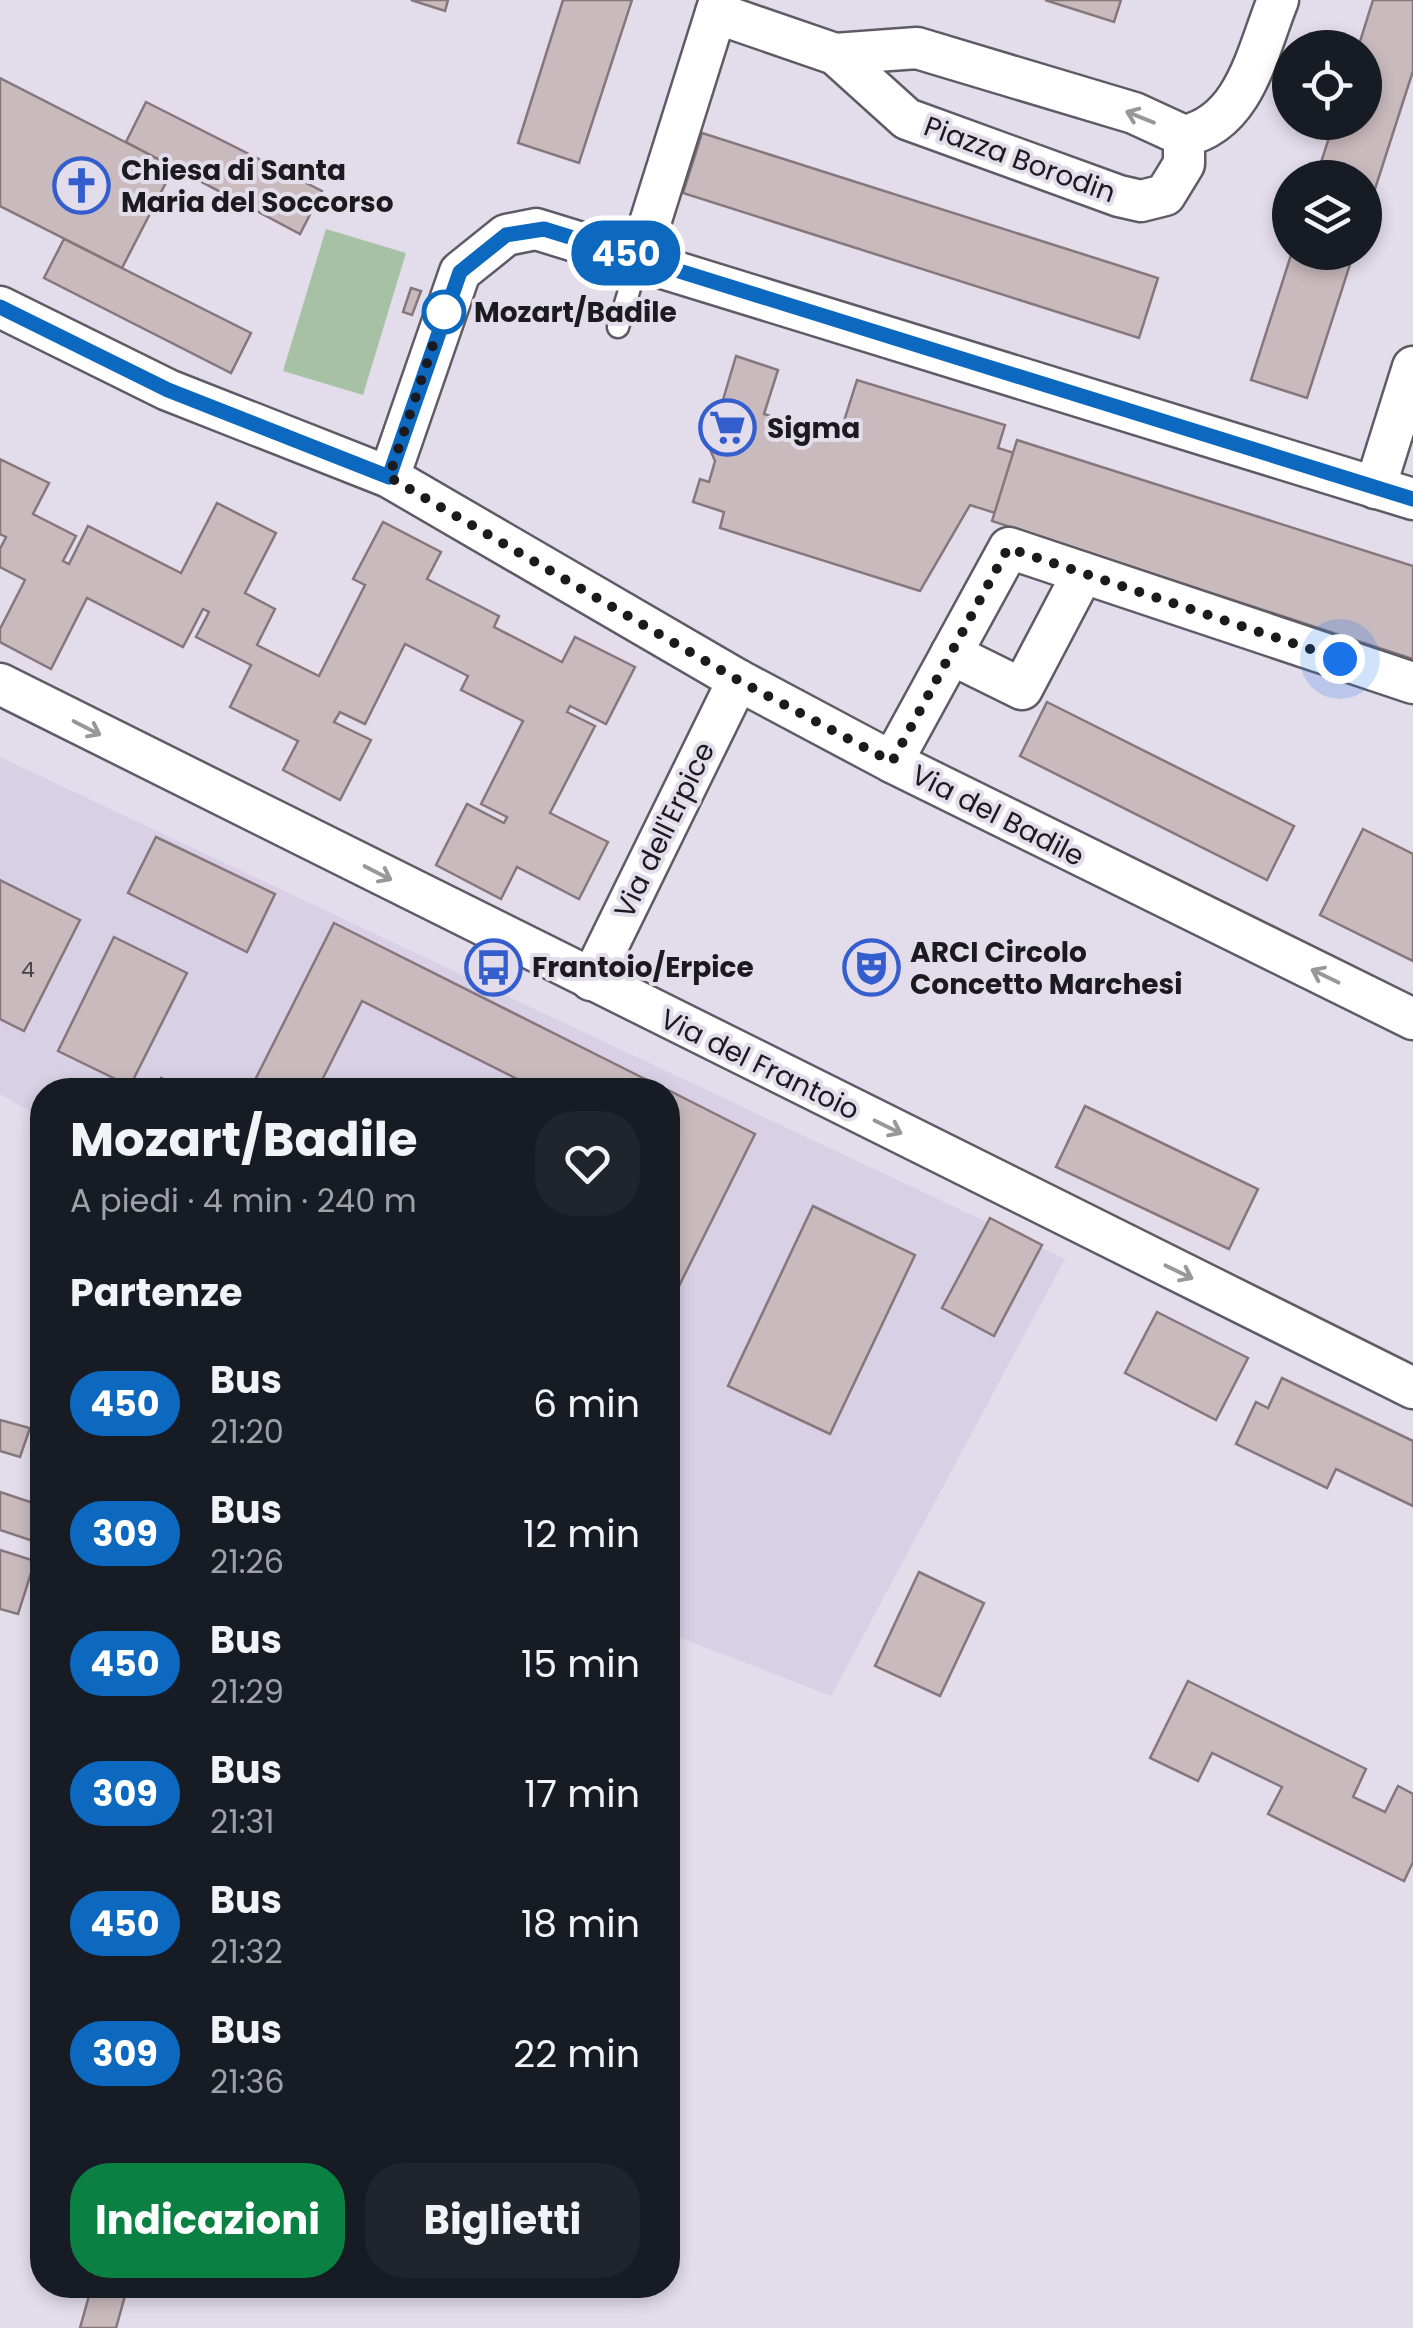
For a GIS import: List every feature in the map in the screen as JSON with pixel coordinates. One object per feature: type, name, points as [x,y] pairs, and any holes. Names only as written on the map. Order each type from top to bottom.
[{"type":"street","points":[[1184,136],[1204,132],[1234,109],[1278,0]]},
{"type":"street","points":[[639,258],[718,6]]},
{"type":"street","name":"Piazza Borodin","points":[[718,6],[835,54],[906,119],[1119,196],[1141,201],[1166,195],[1184,164],[1184,136],[1134,113],[916,48],[835,54]]},
{"type":"street","points":[[389,477],[452,290],[474,256],[506,235],[536,228],[1413,500]]},
{"type":"street","name":"Via del Badile","points":[[0,307],[168,390],[389,477],[738,680],[892,762],[1413,1019]]},
{"type":"street","points":[[1375,488],[1413,366]]},
{"type":"street","points":[[892,762],[1008,548],[1413,683]]},
{"type":"street","points":[[951,654],[1022,689],[1083,573]]},
{"type":"street","name":"Via dell'Erpice","points":[[590,980],[738,680]]},
{"type":"street","name":"Via del Frantoio","points":[[0,684],[1413,1388]]},
{"type":"lane","points":[[618,327],[639,258]]},
{"type":"shaded area","points":[[0,757],[1065,1259],[831,1696],[680,1638],[680,1078],[30,1078],[30,1111],[0,1094]]},
{"type":"green space","points":[[326,229],[406,253],[363,395],[283,371]]},
{"type":"building","points":[[411,0],[448,0],[445,11]]},
{"type":"building","points":[[563,0],[632,0],[579,163],[518,143]]},
{"type":"building","points":[[1045,0],[1121,0],[1114,22]]},
{"type":"building","points":[[1373,0],[1413,0],[1413,71],[1382,167],[1382,160],[1322,160],[1328,140],[1382,140],[1382,30],[1364,30]]},
{"type":"building","name":"Chiesa di Santa Maria del Soccorso","points":[[0,78],[174,167],[122,268],[0,206]]},
{"type":"building","points":[[146,102],[322,191],[300,234],[126,142]]},
{"type":"building","points":[[702,133],[1158,278],[1139,338],[683,193]]},
{"type":"building","points":[[64,239],[251,333],[231,373],[44,278]]},
{"type":"building","points":[[1286,270],[1348,270],[1307,398],[1251,380]]},
{"type":"building","points":[[411,288],[421,291],[412,315],[403,312]]},
{"type":"building","points":[[736,356],[778,370],[764,414],[839,437],[857,380],[1005,425],[998,448],[1014,453],[995,513],[970,505],[920,591],[720,528],[724,512],[693,502],[700,479],[709,482],[715,461],[709,447]]},
{"type":"building","points":[[1017,440],[1413,566],[1413,659],[992,521]]},
{"type":"building","points":[[0,459],[49,483],[33,514],[76,536],[63,561],[69,564],[88,526],[181,573],[217,503],[276,533],[245,593],[275,609],[257,645],[319,676],[365,585],[353,579],[383,522],[441,552],[427,579],[499,616],[494,627],[562,662],[575,637],[635,667],[606,724],[570,706],[567,712],[595,726],[550,813],[608,842],[579,899],[517,867],[501,899],[436,865],[467,804],[504,823],[507,817],[481,804],[523,721],[461,690],[468,676],[405,644],[365,724],[340,712],[334,722],[371,740],[340,800],[283,770],[298,741],[230,707],[251,665],[196,637],[209,612],[203,609],[183,647],[87,598],[51,669],[0,642],[0,629],[25,580],[0,567],[0,549],[6,537],[0,534]]},
{"type":"building","points":[[1047,702],[1294,826],[1267,880],[1020,756]]},
{"type":"building","points":[[1363,829],[1413,854],[1413,961],[1320,915]]},
{"type":"building","points":[[156,837],[275,894],[247,952],[128,893]]},
{"type":"building","points":[[0,880],[80,920],[24,1031],[0,1019]]},
{"type":"building","points":[[334,923],[643,1078],[515,1078],[362,1001],[323,1078],[256,1078]]},
{"type":"building","points":[[114,937],[187,973],[134,1078],[114,1078],[58,1051]]},
{"type":"building","points":[[680,1096],[755,1134],[680,1284]]},
{"type":"building","points":[[1085,1106],[1258,1189],[1229,1249],[1056,1167]]},
{"type":"building","points":[[813,1206],[915,1255],[830,1434],[728,1386]]},
{"type":"building","points":[[990,1218],[1042,1245],[994,1336],[942,1308]]},
{"type":"building","points":[[1157,1312],[1248,1358],[1216,1420],[1125,1373]]},
{"type":"building","points":[[1282,1378],[1413,1441],[1413,1506],[1336,1469],[1327,1488],[1236,1444],[1256,1402],[1268,1408]]},
{"type":"building","points":[[0,1420],[30,1428],[20,1457],[0,1451]]},
{"type":"building","points":[[0,1492],[30,1502],[30,1540],[0,1530]]},
{"type":"building","points":[[0,1550],[30,1559],[30,1577],[18,1614],[0,1609]]},
{"type":"building","points":[[919,1572],[984,1603],[940,1696],[875,1666]]},
{"type":"building","points":[[1188,1681],[1366,1769],[1353,1797],[1385,1812],[1398,1786],[1413,1794],[1413,1862],[1404,1881],[1268,1814],[1282,1787],[1212,1753],[1198,1781],[1150,1758]]},
{"type":"building","points":[[88,2298],[124,2298],[116,2328],[80,2328]]},
{"type":"bus line","name":"450","points":[[0,307],[168,390],[389,477],[460,272],[474,256],[506,235],[544,229],[1413,499]]},
{"type":"place","name":"Chiesa di Santa Maria del Soccorso","points":[[82,186]]},
{"type":"place","name":"Mozart/Badile","points":[[444,312]]},
{"type":"place","name":"Sigma","points":[[728,428]]},
{"type":"place","name":"Frantoio/Erpice","points":[[493,967]]},
{"type":"place","name":"ARCI Circolo Concetto Marchesi","points":[[871,968]]},
{"type":"route","points":[[444,312],[389,477],[738,680],[892,762],[1008,548],[1340,659]]}]
